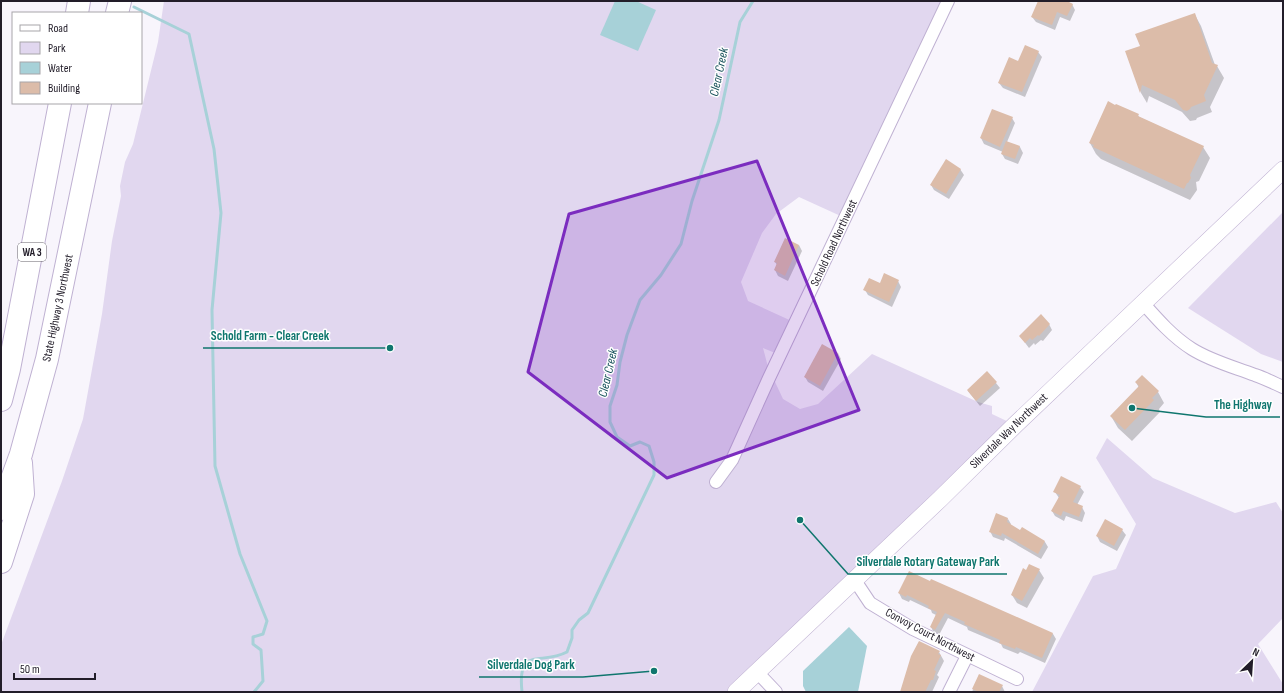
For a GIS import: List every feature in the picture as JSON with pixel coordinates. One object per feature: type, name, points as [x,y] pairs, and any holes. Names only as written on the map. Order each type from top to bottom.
[{"type":"highway","points":[[77,12],[79,1]]},
{"type":"highway","points":[[117,12],[120,1]]},
{"type":"highway","name":"WA 3","points":[[1,400],[10,369],[60,104]]},
{"type":"highway","name":"State Highway 3 Northwest","points":[[1,509],[21,454],[47,359],[100,104]]},
{"type":"highway","points":[[1,562],[23,494],[21,454]]},
{"type":"main road","name":"Silverdale Way Northwest","points":[[736,692],[940,499],[1015,425],[1283,170]]},
{"type":"street","name":"Schold Road Northwest","points":[[716,482],[732,460],[769,378],[948,1]]},
{"type":"street","points":[[1143,303],[1165,327],[1193,350],[1209,358],[1257,375],[1283,387]]},
{"type":"street","name":"Convoy Court Northwest","points":[[854,579],[870,602],[913,629],[1017,679]]},
{"type":"street","points":[[949,692],[967,656]]},
{"type":"street","points":[[757,672],[776,692]]},
{"type":"highlighted area","points":[[757,161],[859,410],[667,478],[528,372],[569,214]]},
{"type":"green space","points":[[164,1],[948,1],[845,218],[799,197],[776,214],[762,233],[741,282],[748,301],[796,323],[780,355],[763,348],[768,367],[783,399],[800,409],[818,404],[872,354],[978,402],[992,406],[992,414],[1015,425],[736,692],[1,692],[1,645],[62,481],[83,419],[102,314],[112,241],[121,196],[120,186],[125,162],[133,144],[158,42]]},
{"type":"green space","points":[[1283,212],[1283,362],[1261,354],[1188,308]]},
{"type":"green space","points":[[1107,438],[1153,478],[1235,513],[1276,502],[1283,513],[1283,618],[1258,644],[1283,684],[1283,692],[1032,692],[1093,576],[1116,569],[1136,524],[1096,458]]},
{"type":"water","points":[[615,1],[636,1],[656,10],[638,51],[600,35]]},
{"type":"water","points":[[849,627],[867,646],[858,692],[806,692],[803,686],[803,671]]},
{"type":"building","points":[[1038,1],[1067,1],[1073,4],[1067,16],[1057,12],[1052,25],[1031,17]]},
{"type":"building","points":[[1195,13],[1212,63],[1218,65],[1204,95],[1206,101],[1191,107],[1187,111],[1183,110],[1175,100],[1142,85],[1140,93],[1125,51],[1140,46],[1135,34]]},
{"type":"building","points":[[1025,45],[1039,51],[1022,92],[998,83],[1009,57],[1018,61]]},
{"type":"building","points":[[1108,101],[1139,114],[1138,116],[1204,146],[1190,175],[1191,178],[1184,189],[1093,147],[1094,145],[1089,143]]},
{"type":"building","points":[[992,109],[1013,117],[1000,147],[980,138]]},
{"type":"building","points":[[1006,141],[1020,146],[1015,159],[1001,154]]},
{"type":"building","points":[[946,159],[961,169],[946,194],[930,185]]},
{"type":"building","points":[[785,238],[799,245],[785,276],[774,270],[777,263],[774,262]]},
{"type":"building","points":[[884,273],[899,280],[889,302],[863,290],[869,278],[880,283]]},
{"type":"building","points":[[1041,314],[1050,324],[1039,336],[1038,335],[1032,340],[1030,338],[1025,343],[1019,336]]},
{"type":"building","points":[[822,344],[838,353],[820,386],[804,377]]},
{"type":"building","points":[[987,371],[997,382],[976,401],[967,390]]},
{"type":"building","points":[[1142,375],[1159,391],[1152,398],[1154,400],[1125,430],[1110,416],[1139,386],[1135,382]]},
{"type":"building","points":[[1061,476],[1081,486],[1073,502],[1083,506],[1079,517],[1063,511],[1061,516],[1051,511],[1060,495],[1053,492]]},
{"type":"building","points":[[996,513],[1008,518],[1007,522],[1020,530],[1022,527],[1045,541],[1038,554],[1002,533],[1001,536],[989,532]]},
{"type":"building","points":[[1105,519],[1123,529],[1114,546],[1096,536]]},
{"type":"building","points":[[1029,564],[1040,569],[1022,601],[1011,595],[1023,568],[1026,570]]},
{"type":"building","points":[[909,571],[930,581],[931,579],[1053,633],[1042,658],[1016,647],[1015,649],[999,643],[1000,640],[964,624],[965,622],[945,613],[935,630],[930,627],[937,612],[928,608],[929,606],[907,595],[906,597],[898,593]]},
{"type":"building","points":[[919,641],[940,651],[938,654],[941,655],[934,670],[936,671],[933,680],[931,680],[925,692],[900,692],[911,656]]},
{"type":"building","points":[[979,674],[1003,685],[999,692],[979,692],[972,689]]},
{"type":"waterway","name":"Clear Creek","points":[[522,692],[521,677],[523,668],[527,662],[557,656],[567,652],[572,638],[572,630],[579,620],[588,613],[654,475],[654,462],[649,446],[640,442],[630,446],[617,437],[610,422],[610,406],[617,385],[620,362],[627,335],[640,300],[661,275],[681,244],[692,201],[719,120],[740,22],[753,1]]},
{"type":"waterway","points":[[134,7],[189,34],[214,149],[221,213],[212,310],[215,466],[240,554],[267,621],[263,634],[253,637],[253,644],[261,650],[263,681],[254,692]]},
{"type":"place","name":"Schold Farm - Clear Creek","points":[[390,348]]},
{"type":"place","name":"The Highway","points":[[1132,408]]},
{"type":"place","name":"Silverdale Rotary Gateway Park","points":[[800,520]]},
{"type":"place","name":"Silverdale Dog Park","points":[[654,671]]}]
